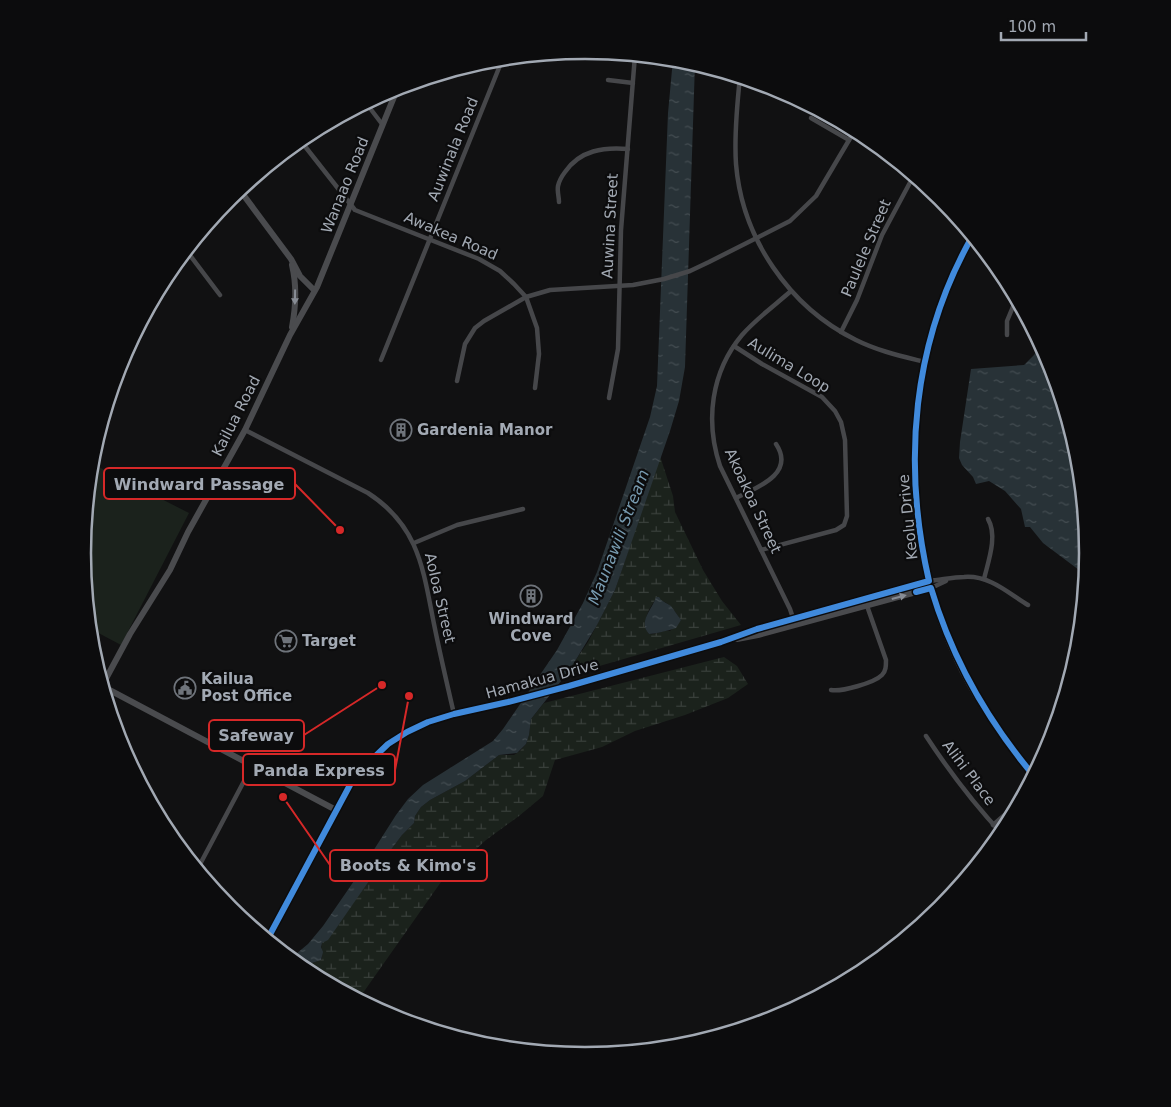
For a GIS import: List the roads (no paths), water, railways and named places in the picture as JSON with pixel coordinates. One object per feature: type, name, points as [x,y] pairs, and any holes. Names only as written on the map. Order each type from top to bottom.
[{"type":"main road","name":"Wanaao Road","points":[[314,290],[394,97]]},
{"type":"main road","points":[[244,196],[291,259],[300,276],[314,290]]},
{"type":"main road","name":"Keolu Drive","points":[[970,242],[946,292],[925,362],[915,430],[915,487],[918,527],[930,585],[949,641],[975,693],[1002,736],[1030,771]]},
{"type":"main road","points":[[290,335],[295,311],[295,285],[291,259]]},
{"type":"main road","name":"Kailua Road","points":[[107,677],[130,634],[170,570],[245,430],[290,335],[314,290]]},
{"type":"main road","name":"Hamakua Drive","points":[[270,934],[356,776],[388,744],[417,727],[454,714],[569,686],[721,642],[758,635],[794,622],[930,585]]},
{"type":"main road","points":[[110,691],[336,810]]},
{"type":"street","name":"Auwina Street","points":[[609,398],[618,349],[621,230],[635,62]]},
{"type":"street","name":"Auwinala Road","points":[[381,360],[500,66]]},
{"type":"street","points":[[608,80],[633,83]]},
{"type":"street","points":[[739,83],[735,137],[736,165],[744,206],[756,239],[773,268],[810,309],[841,332],[881,350],[925,362]]},
{"type":"street","points":[[370,108],[382,124]]},
{"type":"street","points":[[811,118],[849,140]]},
{"type":"street","points":[[457,381],[465,344],[475,328],[526,297],[550,290],[619,287],[653,282],[690,271],[790,221],[806,207],[820,189],[851,137]]},
{"type":"street","name":"Awakea Road","points":[[305,146],[355,210],[430,238],[493,266],[505,275],[526,297],[533,315],[539,343],[535,388]]},
{"type":"street","points":[[559,202],[558,187],[560,181],[574,162],[596,150],[611,148],[628,149]]},
{"type":"street","name":"Paulele Street","points":[[841,332],[857,300],[882,235],[911,181]]},
{"type":"street","points":[[190,256],[220,294]]},
{"type":"street","name":"Akoakoa Street","points":[[791,290],[749,328],[734,346],[718,377],[713,396],[711,416],[717,456],[790,609],[794,622]]},
{"type":"street","points":[[1007,335],[1007,321],[1014,305]]},
{"type":"street","name":"Aulima Loop","points":[[734,346],[827,401],[838,416],[844,434],[847,516],[844,525],[836,530],[761,550]]},
{"type":"street","name":"Aoloa Street","points":[[245,430],[376,498],[397,517],[414,542],[423,567],[454,714]]},
{"type":"street","points":[[736,498],[765,484],[776,473],[782,460],[781,452],[776,444]]},
{"type":"street","points":[[414,542],[457,524],[523,509]]},
{"type":"street","points":[[984,579],[992,535],[992,528],[988,520]]},
{"type":"street","name":"Hamakua Drive","points":[[930,585],[964,577],[984,579],[999,586],[1028,605]]},
{"type":"street","points":[[830,690],[842,690],[877,679],[885,670],[886,660],[866,602]]},
{"type":"street","name":"Alihi Place","points":[[926,736],[956,780],[997,829]]},
{"type":"street","points":[[200,864],[252,766]]},
{"type":"street","name":"Alihi Place","points":[[993,825],[1006,814]]},
{"type":"water","name":"Maunawili Stream","points":[[672,66],[695,71],[685,367],[679,401],[670,431],[615,590],[577,658],[531,719],[526,744],[517,753],[499,755],[465,781],[421,807],[415,816],[414,823],[387,855],[328,940],[322,943],[323,952],[321,960],[309,964],[296,954],[308,944],[323,926],[396,815],[408,799],[423,785],[493,741],[503,729],[557,650],[583,603],[597,572],[650,417],[657,386],[668,113]]},
{"type":"water","points":[[1037,351],[1054,394],[1071,457],[1079,521],[1079,570],[1043,543],[1030,527],[1025,527],[1021,509],[1005,491],[989,481],[976,484],[959,458],[971,369],[1024,365]]},
{"type":"water","points":[[656,597],[659,597],[671,606],[681,620],[676,628],[649,634],[646,629],[645,620]]},
{"type":"place","name":"Gardenia Manor","points":[[401,430]]},
{"type":"place","name":"Windward Passage","points":[[340,530]]},
{"type":"place","name":"Windward Cove","points":[[531,596]]},
{"type":"place","name":"Target","points":[[286,641]]},
{"type":"place","name":"Safeway","points":[[382,685]]},
{"type":"place","name":"Kailua Post Office","points":[[185,688]]},
{"type":"place","name":"Panda Express","points":[[409,696]]},
{"type":"place","name":"Boots & Kimo's","points":[[283,797]]}]
